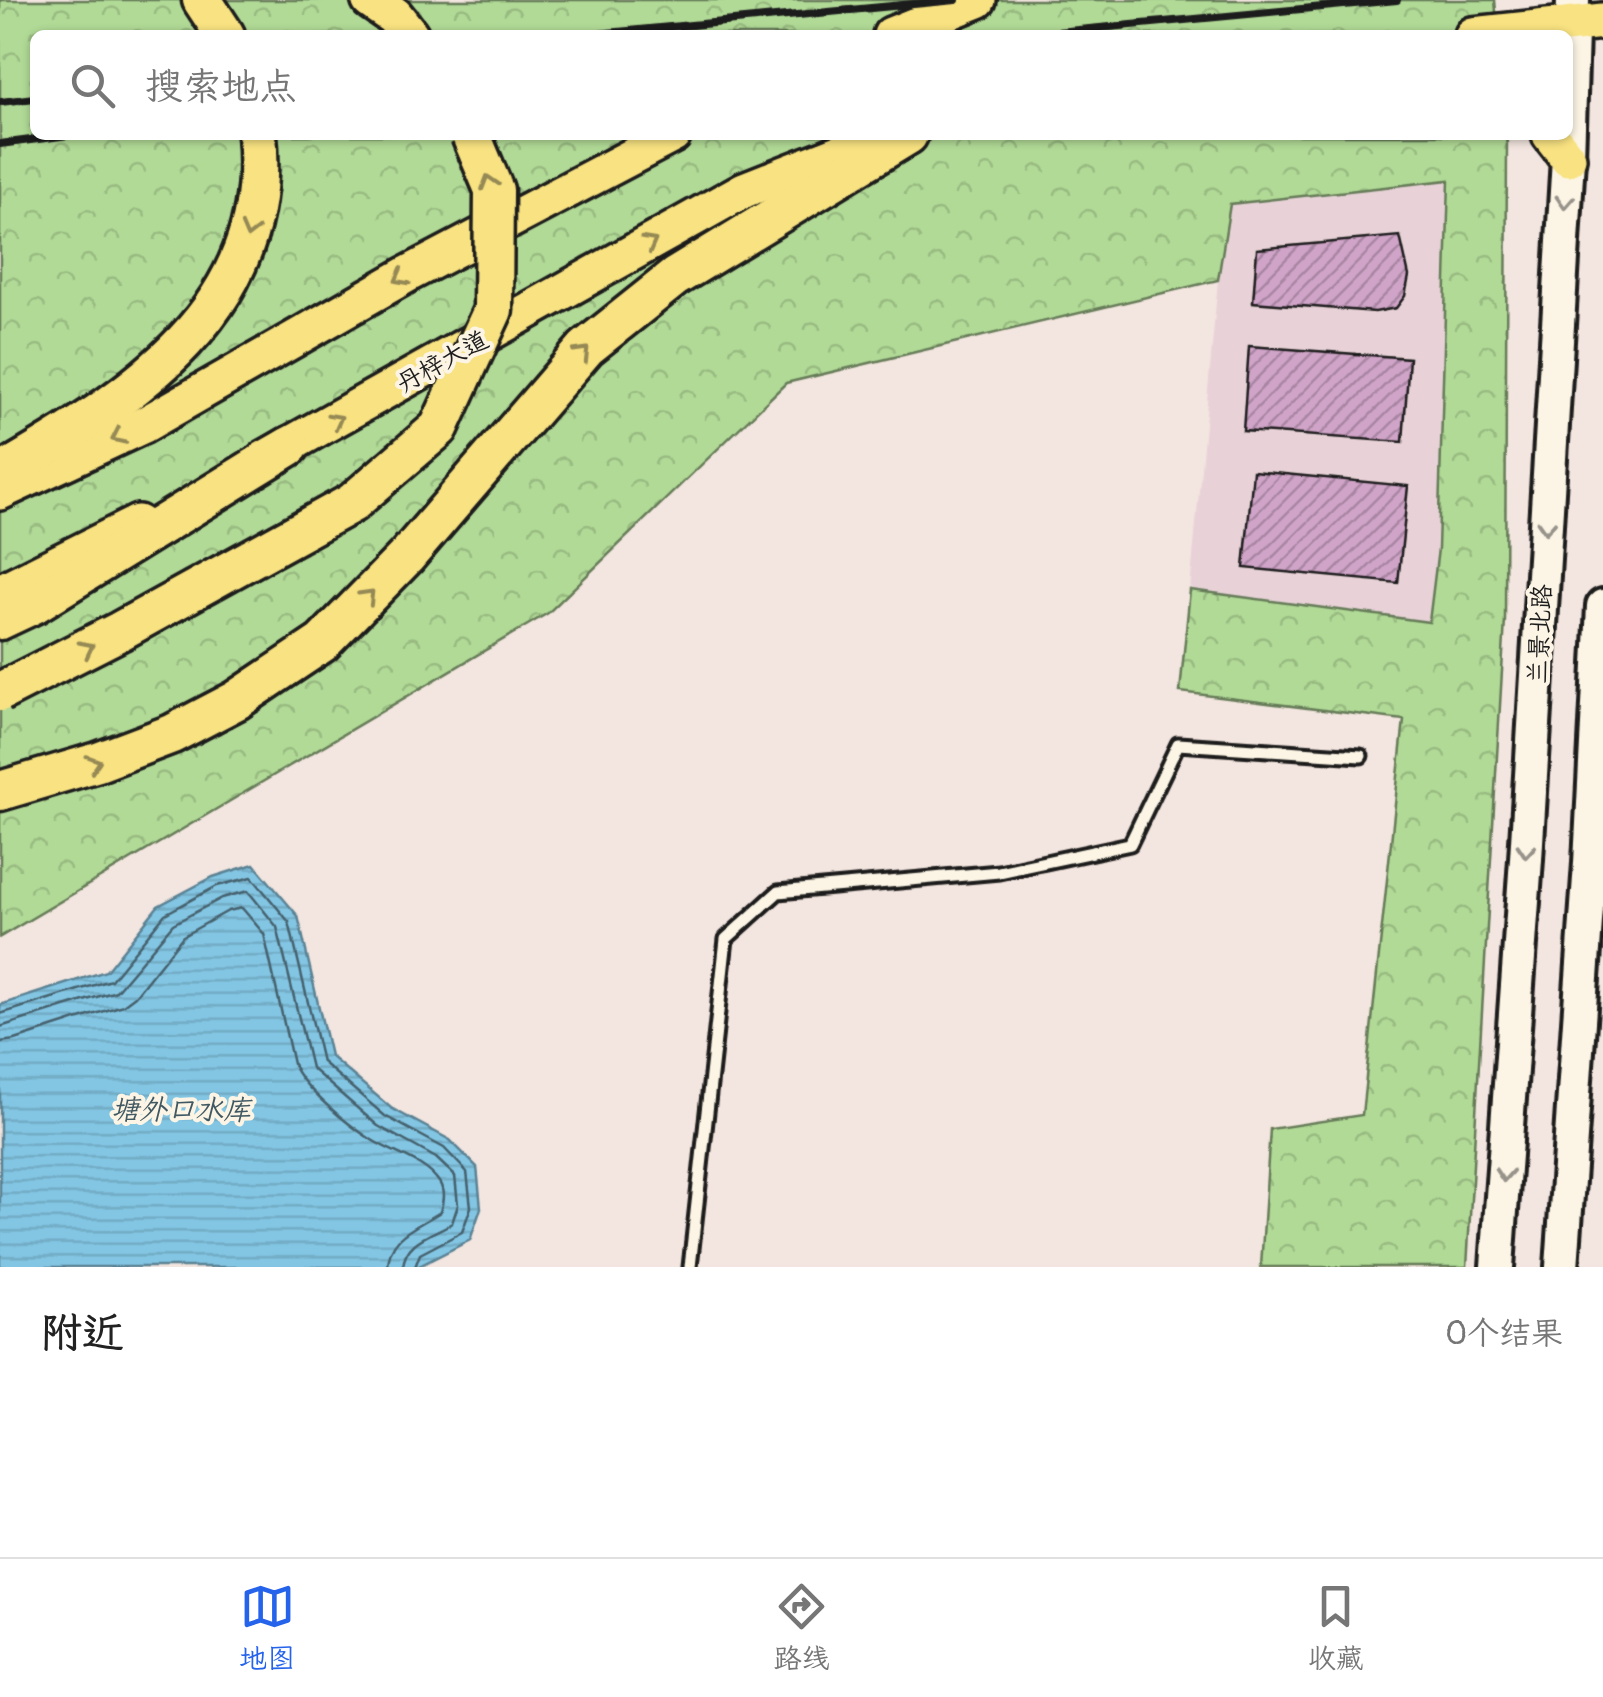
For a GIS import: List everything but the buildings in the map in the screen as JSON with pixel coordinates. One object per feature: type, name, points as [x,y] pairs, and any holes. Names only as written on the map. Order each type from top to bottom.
[{"type":"highway","points":[[202,0],[222,30]]},
{"type":"highway","points":[[371,0],[394,16],[405,30]]},
{"type":"highway","points":[[0,474],[71,433],[128,392],[170,359],[203,322],[227,289],[248,235],[256,206],[256,140]]},
{"type":"highway","points":[[0,692],[120,631],[352,502],[439,428],[493,310],[494,190],[473,140]]},
{"type":"highway","points":[[0,790],[98,762],[172,734],[237,700],[322,643],[406,557],[586,348],[675,276],[900,140]]},
{"type":"highway","points":[[0,620],[34,604],[290,446]]},
{"type":"main road","points":[[904,30],[978,0]]},
{"type":"main road","points":[[1501,30],[1584,15]]},
{"type":"main road","name":"兰景北路","points":[[1573,73],[1584,15]]},
{"type":"main road","points":[[0,492],[142,426],[408,274],[663,140]]},
{"type":"main road","name":"丹梓大道","points":[[0,592],[290,446],[744,190],[872,140]]},
{"type":"main road","name":"兰景北路","points":[[1497,1267],[1528,820],[1559,146]]},
{"type":"main road","points":[[1562,1267],[1603,606]]},
{"type":"lane","points":[[690,1267],[726,939],[778,892],[999,872],[1130,844],[1178,744],[1361,756]]},
{"type":"shaded area","points":[[1449,180],[1438,549],[1429,622],[1190,590],[1218,280],[1229,204]]},
{"type":"green space","points":[[0,0],[1495,0],[1498,30],[30,30],[30,140],[1507,140],[1505,620],[1467,1267],[1261,1267],[1270,1129],[1362,1115],[1404,720],[1180,692],[1190,590],[1429,622],[1438,549],[1449,180],[1230,204],[1218,280],[786,383],[548,613],[0,937]]},
{"type":"water","name":"塘外口水库","points":[[254,864],[298,916],[330,1056],[391,1108],[450,1140],[477,1167],[481,1208],[470,1240],[417,1267],[0,1267],[0,1005],[106,971],[158,906],[213,877]]},
{"type":"railway","points":[[639,30],[956,0]]},
{"type":"railway","points":[[1078,30],[1397,0]]},
{"type":"railway","points":[[0,102],[30,99]]},
{"type":"railway","points":[[0,144],[31,140]]}]
